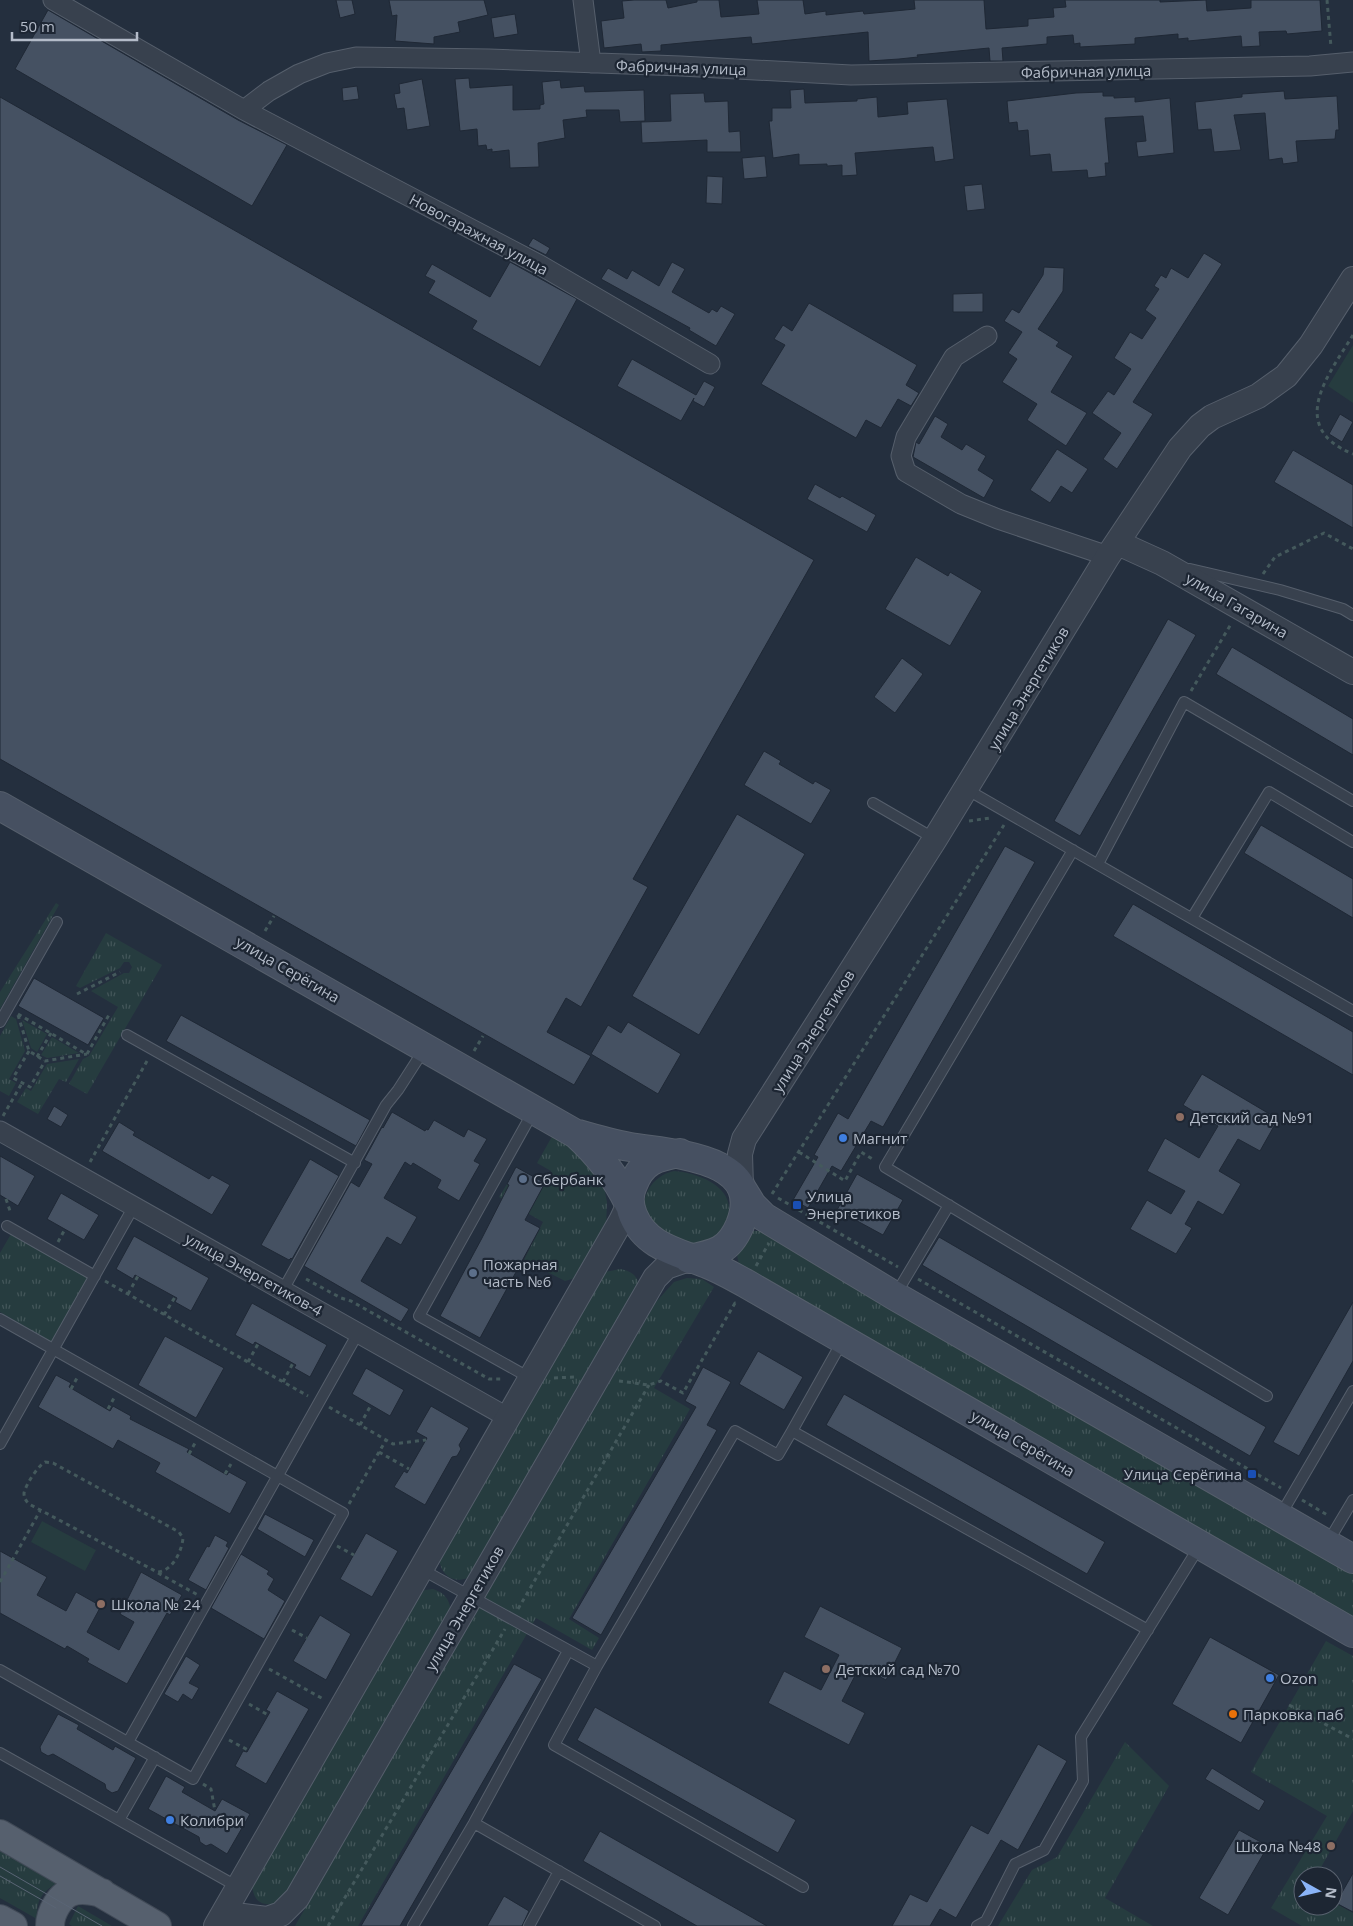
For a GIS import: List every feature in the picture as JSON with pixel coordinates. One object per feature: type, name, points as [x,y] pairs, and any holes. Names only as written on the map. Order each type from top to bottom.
[{"type":"main road","name":"улица Серёгина","points":[[0,806],[576,1134]]},
{"type":"main road","points":[[576,1134],[630,1147],[699,1157],[718,1165],[733,1177],[752,1205],[764,1217],[895,1296],[1334,1533],[1353,1559]]},
{"type":"main road","points":[[576,1134],[588,1144],[619,1183],[636,1221],[645,1234],[660,1246],[689,1259],[709,1255],[724,1249],[736,1234],[743,1218],[744,1202],[741,1187]]},
{"type":"main road","points":[[629,1204],[632,1186],[643,1166],[659,1157],[680,1153]]},
{"type":"main road","name":"улица Серёгина","points":[[689,1259],[706,1264],[745,1283],[844,1338],[1353,1633]]},
{"type":"main road","points":[[0,1834],[157,1926]]},
{"type":"main road","points":[[50,1926],[50,1919],[57,1904],[72,1891],[88,1889],[102,1893]]},
{"type":"street","points":[[53,0],[244,110]]},
{"type":"street","points":[[583,0],[591,63]]},
{"type":"street","name":"Фабричная улица","points":[[244,110],[269,91],[299,74],[327,63],[356,57],[489,59],[851,75],[1300,66],[1353,62]]},
{"type":"street","name":"Новогаражная улица","points":[[244,110],[540,265],[710,364]]},
{"type":"street","name":"улица Энергетиков","points":[[744,1139],[966,789],[1113,550],[1180,448],[1200,426],[1212,417],[1258,396],[1286,376],[1311,345],[1353,279]]},
{"type":"street","points":[[987,336],[954,357],[906,437],[901,456],[906,472],[961,504],[998,519],[1113,550]]},
{"type":"street","name":"улица Гагарина","points":[[1113,550],[1162,563],[1353,672]]},
{"type":"street","name":"улица Энергетиков-4","points":[[0,1131],[507,1417]]},
{"type":"street","points":[[680,1153],[721,1152],[732,1148],[744,1139]]},
{"type":"street","points":[[741,1187],[740,1154],[744,1139]]},
{"type":"street","name":"улица Энергетиков","points":[[218,1924],[507,1417],[540,1378],[629,1204]]},
{"type":"street","name":"улица Энергетиков","points":[[218,1924],[243,1916],[267,1919],[281,1914],[297,1898],[655,1278],[666,1267],[689,1259]]},
{"type":"lane","points":[[1162,563],[1280,590],[1343,609],[1353,615]]},
{"type":"lane","points":[[1098,864],[1184,702],[1353,801]]},
{"type":"lane","points":[[966,789],[1353,1011]]},
{"type":"lane","points":[[1192,918],[1269,792],[1353,842]]},
{"type":"lane","points":[[873,803],[939,832]]},
{"type":"lane","points":[[1073,850],[885,1167],[1267,1396]]},
{"type":"lane","points":[[0,1022],[57,922]]},
{"type":"lane","points":[[128,1035],[354,1163]]},
{"type":"lane","points":[[283,1290],[386,1105],[426,1047]]},
{"type":"lane","points":[[534,1110],[419,1316],[540,1378]]},
{"type":"lane","points":[[895,1296],[949,1204]]},
{"type":"lane","points":[[0,1444],[134,1206]]},
{"type":"lane","points":[[7,1226],[95,1276]]},
{"type":"lane","points":[[0,1319],[343,1513],[193,1779],[0,1670]]},
{"type":"lane","points":[[128,1742],[358,1333]]},
{"type":"lane","points":[[803,1887],[554,1745],[597,1666],[735,1431],[778,1455],[844,1338]]},
{"type":"lane","points":[[1286,1506],[1353,1391]]},
{"type":"lane","points":[[792,1431],[1148,1630]]},
{"type":"lane","points":[[1334,1533],[1353,1500]]},
{"type":"lane","points":[[977,1926],[986,1921],[1015,1864],[1044,1850],[1083,1781],[1081,1738],[1200,1546]]},
{"type":"lane","points":[[420,1569],[597,1666]]},
{"type":"lane","points":[[413,1926],[474,1823],[568,1651]]},
{"type":"lane","points":[[0,1753],[238,1888]]},
{"type":"lane","points":[[120,1820],[155,1757]]},
{"type":"lane","points":[[474,1823],[655,1926]]},
{"type":"lane","points":[[529,1926],[559,1871]]},
{"type":"path","points":[[1327,0],[1332,64]]},
{"type":"path","points":[[1353,335],[1324,381],[1317,399],[1317,408],[1318,418],[1325,435],[1339,448],[1353,454]]},
{"type":"path","points":[[1274,558],[1324,533],[1353,549]]},
{"type":"path","points":[[1184,702],[1241,608]]},
{"type":"path","points":[[939,832],[1010,814]]},
{"type":"path","points":[[1010,814],[772,1194],[908,1273],[1286,1506],[1334,1533]]},
{"type":"path","points":[[265,931],[274,916]]},
{"type":"path","points":[[77,994],[120,972]]},
{"type":"path","points":[[8,1008],[87,1054]]},
{"type":"path","points":[[87,1054],[110,1013]]},
{"type":"path","points":[[18,1014],[29,1052],[45,1061],[87,1054]]},
{"type":"path","points":[[37,1056],[51,1033]]},
{"type":"path","points":[[474,1050],[483,1036]]},
{"type":"path","points":[[81,1177],[154,1050]]},
{"type":"path","points":[[29,1052],[13,1078],[30,1087],[45,1061]]},
{"type":"path","points":[[0,1121],[22,1083]]},
{"type":"path","points":[[799,1152],[845,1181],[862,1152],[885,1167]]},
{"type":"path","points":[[756,1267],[773,1236]]},
{"type":"path","points":[[95,1276],[393,1444],[426,1440]]},
{"type":"path","points":[[128,1294],[138,1276]]},
{"type":"path","points":[[306,1279],[341,1298],[351,1301],[489,1379],[505,1379]]},
{"type":"path","points":[[164,1315],[174,1296]]},
{"type":"path","points":[[611,1380],[648,1385],[660,1382],[683,1393],[735,1303],[743,1308]]},
{"type":"path","points":[[248,1362],[258,1344]]},
{"type":"path","points":[[283,1382],[293,1363]]},
{"type":"path","points":[[540,1378],[579,1377]]},
{"type":"path","points":[[328,1926],[512,1619],[648,1385]]},
{"type":"path","points":[[360,1425],[371,1405]]},
{"type":"path","points":[[343,1513],[386,1440]]},
{"type":"path","points":[[379,1452],[409,1469]]},
{"type":"path","points":[[157,1572],[164,1572],[169,1568],[182,1545],[183,1538],[179,1532],[53,1463],[45,1462],[39,1465],[24,1492],[24,1498],[29,1504],[208,1600]]},
{"type":"path","points":[[0,1582],[40,1510]]},
{"type":"path","points":[[328,1541],[354,1555]]},
{"type":"path","points":[[281,1624],[307,1638]]},
{"type":"path","points":[[259,1663],[340,1709]]},
{"type":"path","points":[[239,1698],[268,1715]]},
{"type":"path","points":[[1289,1705],[1353,1739]]},
{"type":"path","points":[[219,1734],[248,1750]]},
{"type":"path","points":[[193,1779],[211,1789],[215,1811]]},
{"type":"green space","points":[[1353,345],[1353,403],[1328,386]]},
{"type":"green space","points":[[56,903],[59,905],[0,1009],[0,992]]},
{"type":"green space","points":[[106,933],[162,965],[87,1094],[69,1084],[83,1059],[89,1056],[118,1007],[91,991],[124,973],[129,973],[132,967],[129,962],[124,962],[120,968],[80,988],[76,986]]},
{"type":"green space","points":[[11,1016],[16,1019],[25,1051],[9,1079],[16,1083],[9,1096],[0,1091],[0,1036]]},
{"type":"green space","points":[[22,1020],[47,1034],[37,1052],[31,1048]]},
{"type":"green space","points":[[52,1037],[79,1053],[47,1058],[41,1055]]},
{"type":"green space","points":[[79,1059],[66,1082],[59,1079],[38,1114],[17,1102],[26,1088],[31,1091],[47,1064]]},
{"type":"green space","points":[[554,1133],[572,1143],[604,1187],[607,1202],[606,1229],[579,1277],[565,1281],[524,1260],[543,1222],[499,1197],[507,1184],[536,1199],[551,1171],[537,1163]]},
{"type":"green space","points":[[674,1171],[696,1175],[706,1180],[723,1193],[728,1202],[729,1212],[725,1224],[718,1236],[712,1240],[692,1247],[663,1232],[649,1219],[644,1204],[649,1189],[659,1177]]},
{"type":"green space","points":[[753,1231],[762,1231],[1353,1568],[1353,1620],[741,1268],[737,1257],[738,1247],[744,1238]]},
{"type":"green space","points":[[11,1234],[88,1278],[52,1342],[0,1312],[0,1253]]},
{"type":"green space","points":[[620,1269],[633,1274],[637,1279],[639,1287],[472,1576],[460,1580],[450,1578],[440,1565],[439,1558],[599,1277],[605,1272]]},
{"type":"green space","points":[[687,1278],[702,1279],[714,1287],[654,1388],[690,1409],[569,1619],[599,1638],[592,1650],[536,1618],[358,1926],[295,1926],[656,1302],[674,1282]]},
{"type":"green space","points":[[42,1521],[96,1550],[85,1571],[31,1542]]},
{"type":"green space","points":[[433,1589],[446,1598],[451,1612],[285,1902],[262,1903],[255,1896],[252,1883],[418,1593]]},
{"type":"green space","points":[[1326,1641],[1353,1656],[1353,1811],[1322,1866],[1297,1866],[1327,1816],[1251,1772]]},
{"type":"green space","points":[[1125,1742],[1169,1786],[1105,1898],[1153,1926],[998,1926],[1032,1870],[1057,1857]]},
{"type":"green space","points":[[0,1850],[59,1883],[48,1889],[41,1897],[37,1919],[0,1898]]},
{"type":"green space","points":[[1293,1872],[1293,1916],[1343,1916],[1343,1908],[1353,1913],[1353,1926],[1302,1926],[1271,1908]]},
{"type":"green space","points":[[78,1906],[112,1926],[72,1926],[69,1924]]},
{"type":"building","points":[[336,0],[352,0],[355,14],[340,18]]},
{"type":"building","points":[[389,0],[484,0],[488,15],[458,22],[460,32],[434,37],[434,44],[395,41],[397,15],[392,16]]},
{"type":"building","points":[[666,0],[668,8],[697,2],[697,0],[719,0],[721,17],[759,14],[757,0],[803,0],[805,14],[826,11],[826,15],[863,11],[864,14],[915,9],[914,0],[984,0],[986,29],[1028,26],[1028,19],[1054,17],[1053,8],[1066,7],[1065,0],[1160,0],[1160,2],[1206,0],[1207,11],[1251,8],[1251,0],[1320,0],[1322,31],[1287,34],[1286,31],[1259,32],[1260,46],[1242,47],[1241,36],[1188,41],[1188,38],[1178,39],[1178,34],[1135,38],[1135,44],[1080,47],[1080,43],[1074,44],[1073,35],[1047,37],[1047,44],[1002,48],[1003,61],[990,61],[989,48],[869,61],[868,32],[752,44],[751,37],[692,42],[661,45],[661,51],[642,52],[641,44],[604,48],[601,21],[624,18],[622,1]]},
{"type":"building","points":[[48,10],[238,120],[287,145],[252,206],[15,69]]},
{"type":"building","points":[[515,14],[518,34],[494,38],[491,18]]},
{"type":"building","points":[[469,78],[470,88],[513,85],[513,110],[540,109],[540,105],[544,104],[542,82],[560,80],[561,88],[584,86],[585,92],[644,90],[645,121],[620,122],[619,110],[586,110],[587,117],[563,120],[565,138],[538,143],[539,167],[510,168],[509,150],[492,152],[492,149],[487,150],[486,145],[478,146],[477,129],[460,131],[455,79]]},
{"type":"building","points":[[422,79],[430,126],[407,130],[404,108],[397,109],[394,94],[400,93],[399,84]]},
{"type":"building","points":[[357,86],[359,99],[343,101],[342,88]]},
{"type":"building","points":[[804,89],[805,103],[857,101],[857,99],[877,97],[878,117],[908,114],[907,102],[947,99],[954,159],[935,162],[933,147],[855,153],[857,175],[842,176],[842,165],[799,165],[799,154],[773,158],[769,121],[772,121],[772,108],[791,108],[790,90]]},
{"type":"building","points":[[1284,91],[1285,99],[1337,96],[1339,130],[1336,130],[1335,139],[1296,141],[1298,162],[1283,164],[1282,158],[1269,160],[1265,113],[1234,115],[1241,150],[1214,152],[1211,129],[1198,130],[1195,102],[1242,97],[1242,94]]},
{"type":"building","points":[[1103,92],[1103,96],[1114,96],[1114,98],[1135,97],[1135,102],[1170,98],[1174,153],[1138,157],[1136,142],[1146,141],[1143,116],[1105,118],[1109,163],[1105,163],[1106,176],[1088,178],[1087,170],[1052,172],[1050,154],[1030,156],[1028,130],[1018,131],[1017,122],[1009,123],[1007,101],[1076,93]]},
{"type":"building","points":[[704,93],[705,102],[728,101],[729,132],[740,131],[741,152],[707,152],[707,140],[642,143],[641,122],[671,121],[670,94]]},
{"type":"building","points":[[0,97],[814,560],[633,879],[648,887],[581,1007],[566,998],[547,1032],[591,1056],[574,1085],[0,759]]},
{"type":"building","points":[[765,156],[767,177],[744,179],[742,158]]},
{"type":"building","points":[[707,176],[723,177],[722,204],[706,203]]},
{"type":"building","points":[[982,184],[985,209],[967,211],[964,186]]},
{"type":"building","points":[[533,238],[550,248],[546,255],[528,246]]},
{"type":"building","points":[[1204,253],[1222,264],[1133,402],[1153,414],[1117,469],[1103,459],[1121,433],[1092,413],[1108,391],[1114,395],[1131,369],[1114,358],[1130,332],[1142,339],[1156,318],[1145,310],[1159,289],[1154,286],[1161,275],[1166,278],[1171,268],[1188,278]]},
{"type":"building","points":[[510,262],[577,299],[540,367],[472,329],[477,321],[428,293],[435,281],[425,276],[432,264],[490,297]]},
{"type":"building","points":[[672,262],[685,269],[672,292],[709,313],[712,309],[717,312],[721,306],[735,314],[716,346],[689,330],[690,328],[601,279],[608,268],[627,279],[632,270],[659,286]]},
{"type":"building","points":[[1044,267],[1064,268],[1063,291],[1038,329],[1059,342],[1056,346],[1073,356],[1051,392],[1087,413],[1066,446],[1027,420],[1037,404],[1002,382],[1017,359],[1008,353],[1022,332],[1004,321],[1012,309],[1019,313],[1043,275]]},
{"type":"building","points":[[983,293],[983,312],[953,312],[953,294]]},
{"type":"building","points":[[809,303],[917,365],[906,385],[919,393],[911,406],[898,399],[881,428],[866,420],[856,438],[761,384],[785,345],[774,339],[783,325],[792,331]]},
{"type":"building","points":[[632,359],[696,395],[704,381],[715,387],[704,407],[693,401],[694,398],[681,421],[617,386]]},
{"type":"building","points":[[1340,414],[1353,422],[1342,442],[1329,434]]},
{"type":"building","points":[[935,416],[948,424],[941,437],[962,450],[966,444],[986,456],[978,470],[994,480],[984,498],[913,457],[916,442],[919,444]]},
{"type":"building","points":[[1057,449],[1088,469],[1072,493],[1061,486],[1050,503],[1030,490]]},
{"type":"building","points":[[1293,450],[1353,485],[1353,528],[1274,482]]},
{"type":"building","points":[[815,484],[840,498],[842,496],[876,515],[867,532],[807,499]]},
{"type":"building","points":[[916,557],[948,576],[950,572],[982,591],[950,646],[885,609]]},
{"type":"building","points":[[1168,619],[1196,635],[1080,836],[1054,821]]},
{"type":"building","points":[[1232,647],[1353,719],[1353,755],[1216,674]]},
{"type":"building","points":[[902,658],[923,674],[895,713],[874,697]]},
{"type":"building","points":[[764,751],[781,761],[779,764],[813,784],[815,781],[831,790],[811,824],[744,785]]},
{"type":"building","points":[[737,814],[805,854],[699,1035],[632,996]]},
{"type":"building","points":[[1261,825],[1353,879],[1353,918],[1244,853]]},
{"type":"building","points":[[1005,846],[1035,862],[883,1127],[871,1121],[841,1171],[832,1166],[808,1208],[793,1200],[818,1157],[814,1155],[838,1113],[848,1119]]},
{"type":"building","points":[[1133,904],[1353,1032],[1353,1075],[1113,936]]},
{"type":"building","points":[[34,978],[104,1018],[88,1045],[18,1006]]},
{"type":"building","points":[[181,1015],[370,1120],[356,1146],[166,1041]]},
{"type":"building","points":[[628,1022],[681,1054],[658,1094],[591,1054],[608,1025],[621,1033]]},
{"type":"building","points":[[1202,1074],[1278,1119],[1260,1151],[1238,1139],[1219,1171],[1241,1184],[1223,1215],[1198,1201],[1185,1224],[1192,1228],[1176,1254],[1130,1229],[1147,1200],[1171,1214],[1185,1191],[1147,1171],[1165,1138],[1199,1158],[1218,1126],[1183,1105]]},
{"type":"building","points":[[54,1106],[68,1115],[61,1127],[47,1119]]},
{"type":"building","points":[[392,1112],[425,1131],[426,1129],[428,1130],[434,1120],[464,1137],[468,1129],[487,1139],[474,1161],[480,1164],[459,1201],[437,1188],[441,1180],[413,1163],[411,1166],[405,1162],[384,1198],[417,1217],[401,1245],[387,1237],[361,1281],[409,1309],[401,1322],[304,1266],[351,1182],[359,1187],[372,1164],[364,1160]]},
{"type":"building","points":[[119,1122],[135,1132],[133,1135],[209,1179],[212,1175],[230,1185],[212,1215],[102,1151]]},
{"type":"building","points":[[0,1156],[35,1176],[18,1206],[0,1195]]},
{"type":"building","points":[[310,1159],[339,1176],[292,1259],[289,1260],[261,1245]]},
{"type":"building","points":[[516,1167],[545,1183],[525,1220],[540,1228],[480,1338],[440,1316],[482,1238]]},
{"type":"building","points":[[857,1174],[903,1200],[883,1235],[837,1210]]},
{"type":"building","points":[[61,1193],[99,1215],[84,1240],[47,1219]]},
{"type":"building","points":[[134,1236],[209,1278],[191,1311],[175,1302],[177,1298],[135,1275],[133,1279],[116,1269]]},
{"type":"building","points":[[939,1237],[1266,1427],[1250,1456],[922,1265]]},
{"type":"building","points":[[1353,1302],[1353,1361],[1299,1456],[1273,1442]]},
{"type":"building","points":[[252,1303],[327,1345],[310,1377],[294,1368],[296,1365],[255,1342],[253,1345],[235,1335]]},
{"type":"building","points":[[165,1336],[224,1368],[196,1418],[138,1385]]},
{"type":"building","points":[[758,1351],[803,1377],[784,1410],[739,1384]]},
{"type":"building","points":[[703,1367],[731,1382],[707,1425],[717,1430],[601,1635],[572,1618],[696,1407],[685,1401]]},
{"type":"building","points":[[366,1368],[404,1390],[390,1416],[352,1394]]},
{"type":"building","points":[[56,1375],[71,1383],[69,1387],[110,1411],[113,1406],[131,1416],[130,1419],[189,1449],[187,1452],[227,1475],[229,1472],[247,1482],[230,1514],[155,1472],[160,1463],[118,1440],[113,1449],[38,1407]]},
{"type":"building","points":[[844,1394],[1105,1542],[1087,1574],[826,1425]]},
{"type":"building","points":[[431,1406],[469,1428],[459,1445],[461,1449],[457,1456],[452,1457],[425,1505],[394,1487],[404,1471],[407,1473],[427,1438],[416,1432]]},
{"type":"building","points":[[265,1514],[314,1540],[305,1557],[257,1529]]},
{"type":"building","points":[[366,1533],[398,1551],[372,1597],[340,1579]]},
{"type":"building","points":[[215,1535],[228,1542],[226,1546],[229,1548],[206,1590],[188,1580]]},
{"type":"building","points":[[0,1551],[47,1577],[37,1595],[66,1611],[76,1592],[101,1606],[87,1632],[119,1650],[134,1622],[120,1614],[141,1572],[182,1595],[170,1615],[167,1613],[127,1684],[87,1662],[89,1659],[67,1646],[65,1649],[0,1613]]},
{"type":"building","points":[[241,1554],[269,1571],[267,1574],[274,1579],[268,1590],[285,1601],[264,1639],[211,1608]]},
{"type":"building","points":[[820,1606],[902,1648],[886,1680],[860,1666],[842,1701],[865,1713],[849,1745],[768,1703],[784,1671],[821,1690],[839,1655],[804,1637]]},
{"type":"building","points":[[320,1615],[351,1634],[326,1680],[293,1661]]},
{"type":"building","points":[[1210,1637],[1279,1675],[1241,1743],[1172,1704]]},
{"type":"building","points":[[186,1656],[200,1665],[189,1683],[199,1688],[192,1700],[183,1694],[178,1702],[164,1694]]},
{"type":"building","points":[[514,1664],[542,1679],[400,1926],[361,1926]]},
{"type":"building","points":[[277,1691],[309,1709],[266,1784],[235,1766],[243,1751],[247,1752],[270,1712],[266,1710]]},
{"type":"building","points":[[595,1707],[796,1820],[778,1853],[577,1740]]},
{"type":"building","points":[[58,1714],[79,1725],[77,1729],[113,1750],[115,1746],[136,1758],[118,1791],[112,1793],[106,1789],[105,1784],[53,1754],[48,1756],[41,1752],[40,1747]]},
{"type":"building","points":[[1038,1744],[1067,1761],[1018,1850],[1001,1840],[956,1918],[940,1909],[930,1926],[892,1926],[910,1894],[927,1902],[971,1825],[988,1834]]},
{"type":"building","points":[[1212,1768],[1265,1801],[1259,1811],[1205,1779]]},
{"type":"building","points":[[166,1776],[185,1787],[182,1792],[215,1811],[222,1799],[250,1814],[227,1854],[211,1844],[206,1846],[200,1842],[199,1837],[148,1809]]},
{"type":"building","points":[[1239,1830],[1268,1846],[1228,1915],[1199,1898]]},
{"type":"building","points":[[600,1831],[767,1926],[697,1926],[583,1861]]},
{"type":"building","points":[[1353,1873],[1353,1912],[1343,1907],[1343,1891]]},
{"type":"building","points":[[504,1896],[529,1911],[522,1926],[487,1926]]},
{"type":"tram line","points":[[0,1867],[102,1926]]},
{"type":"tram line","points":[[0,1876],[56,1908]]},
{"type":"place","name":"Детский сад №91","points":[[1180,1117]]},
{"type":"place","name":"Магнит","points":[[843,1138]]},
{"type":"place","name":"Сбербанк","points":[[523,1179]]},
{"type":"place","name":"Улица Энергетиков","points":[[797,1205]]},
{"type":"place","name":"Пожарная часть №6","points":[[473,1273]]},
{"type":"place","name":"Улица Серёгина","points":[[1252,1474]]},
{"type":"place","name":"Школа № 24","points":[[101,1604]]},
{"type":"place","name":"Детский сад №70","points":[[826,1669]]},
{"type":"place","name":"Ozon","points":[[1270,1678]]},
{"type":"place","name":"Парковка паб","points":[[1233,1714]]},
{"type":"place","name":"Колибри","points":[[170,1820]]},
{"type":"place","name":"Школа №48","points":[[1331,1846]]}]
